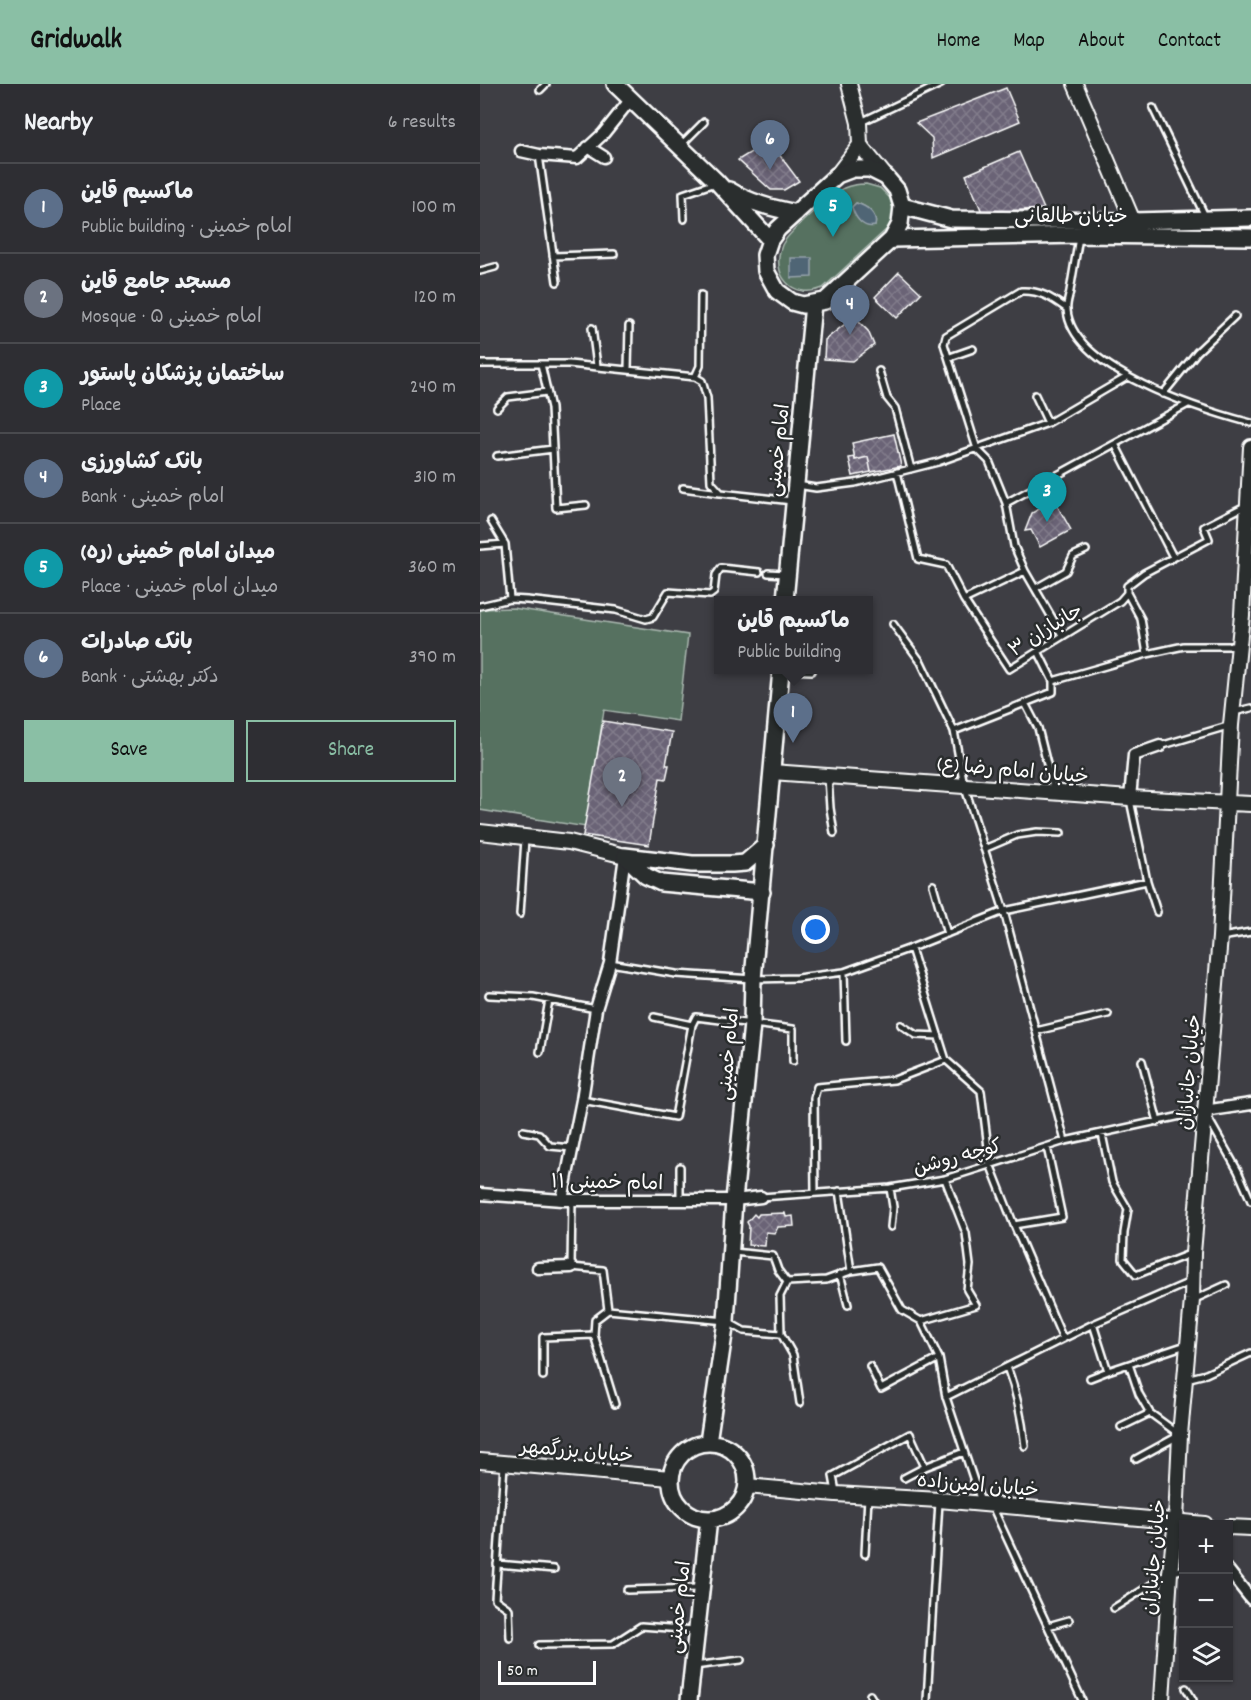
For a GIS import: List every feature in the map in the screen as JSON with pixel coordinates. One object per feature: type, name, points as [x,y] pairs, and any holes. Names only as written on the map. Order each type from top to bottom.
[{"type":"main road","points":[[624,89],[717,182],[770,240]]},
{"type":"main road","points":[[853,169],[870,169],[886,177],[897,190],[902,206],[900,224],[892,239],[825,300],[803,305],[792,302],[777,291],[766,271],[765,255],[770,240],[778,229],[837,175],[853,169]]},
{"type":"main road","points":[[717,182],[744,199],[796,213]]},
{"type":"main road","name":"خیابان طالقانی","points":[[902,206],[951,219],[1133,221],[1251,218]]},
{"type":"main road","name":"خیابان طالقانی","points":[[892,239],[1080,235],[1251,237]]},
{"type":"main road","name":"امام خمینی","points":[[785,596],[813,304]]},
{"type":"main road","name":"امام خمینی","points":[[708,1442],[726,1321],[734,1200],[752,1024],[753,978],[781,674]]},
{"type":"main road","points":[[625,856],[692,864],[745,863],[766,845]]},
{"type":"main road","points":[[625,856],[646,876],[661,883],[762,892]]},
{"type":"main road","points":[[708,1442],[719,1443],[738,1455],[747,1475],[747,1486],[738,1506],[720,1518],[709,1519],[700,1518],[684,1510],[673,1495],[670,1478],[676,1460],[682,1453],[697,1444],[708,1442]]},
{"type":"main road","name":"امام خمینی","points":[[688,1700],[709,1519]]},
{"type":"street","points":[[849,84],[859,123],[860,145],[886,177]]},
{"type":"street","points":[[1075,84],[1133,221]]},
{"type":"street","points":[[521,151],[577,158],[603,134],[624,89]]},
{"type":"street","points":[[837,175],[860,145]]},
{"type":"street","points":[[588,147],[604,157]]},
{"type":"street","name":"خیابان جانبازان","points":[[1162,1700],[1177,1571],[1176,1520],[1180,1435],[1192,1300],[1193,1253],[1204,1111],[1220,937],[1232,719],[1239,646],[1246,614],[1251,447]]},
{"type":"street","points":[[1130,798],[1134,755],[1160,746]]},
{"type":"street","name":"خیابان امام رضا (ع)","points":[[772,772],[1130,798],[1251,804]]},
{"type":"street","points":[[480,832],[569,842],[625,856],[610,963],[596,1009],[572,1148],[567,1200]]},
{"type":"street","points":[[1204,1111],[1251,1104]]},
{"type":"street","name":"امام خمینی ۱۱","points":[[480,1194],[567,1200],[734,1200],[761,1197]]},
{"type":"street","points":[[538,1268],[571,1267]]},
{"type":"street","name":"خیابان بزرگمهر","points":[[480,1461],[670,1478]]},
{"type":"street","name":"خیابان امین‌زاده","points":[[747,1486],[1179,1520]]},
{"type":"street","points":[[1233,1527],[1251,1528]]},
{"type":"street","points":[[1231,1574],[1251,1599]]},
{"type":"lane","points":[[540,90],[546,84]]},
{"type":"lane","points":[[859,123],[941,84]]},
{"type":"lane","points":[[1153,108],[1207,220]]},
{"type":"lane","points":[[680,146],[704,122]]},
{"type":"lane","points":[[539,155],[557,282]]},
{"type":"lane","points":[[684,219],[683,194],[717,182]]},
{"type":"lane","points":[[1080,235],[1067,309],[1073,328],[1091,351],[1127,377],[1162,394],[1251,423]]},
{"type":"lane","points":[[553,256],[614,254]]},
{"type":"lane","points":[[480,271],[495,267]]},
{"type":"lane","points":[[1062,635],[1025,571],[1014,546],[1006,503],[989,461],[977,449],[950,357],[944,344],[946,336],[1021,291],[1034,290],[1050,296],[1067,309]]},
{"type":"lane","points":[[695,377],[700,366],[701,295]]},
{"type":"lane","points":[[1162,394],[1197,352],[1235,316]]},
{"type":"lane","points":[[628,369],[629,326]]},
{"type":"lane","points":[[592,328],[597,366]]},
{"type":"lane","points":[[950,357],[973,349]]},
{"type":"lane","points":[[480,364],[597,366],[695,377],[702,381],[707,398],[711,482],[721,493]]},
{"type":"lane","points":[[541,364],[551,408],[556,508],[586,505]]},
{"type":"lane","points":[[879,371],[887,398],[895,408],[911,469]]},
{"type":"lane","points":[[795,485],[816,488],[855,483],[977,449],[1048,423],[1127,377]]},
{"type":"lane","points":[[496,408],[508,397],[547,392]]},
{"type":"lane","points":[[1035,395],[1048,423]]},
{"type":"lane","points":[[1006,503],[1188,404]]},
{"type":"lane","points":[[1115,444],[1173,557]]},
{"type":"lane","points":[[497,456],[553,449]]},
{"type":"lane","name":"جانبازان ۳","points":[[897,472],[918,558],[946,565],[964,600],[1009,669],[1120,601],[1127,593],[1127,586],[1144,573],[1209,539],[1204,527],[1248,505]]},
{"type":"lane","points":[[683,488],[793,501]]},
{"type":"lane","points":[[491,521],[505,544],[510,599]]},
{"type":"lane","points":[[480,546],[505,544]]},
{"type":"lane","points":[[1036,588],[1066,571],[1073,556],[1086,550]]},
{"type":"lane","points":[[480,606],[510,599],[616,610],[646,619],[653,617],[668,592],[710,595],[714,592],[716,575],[721,568],[759,572]]},
{"type":"lane","points":[[964,600],[1025,571]]},
{"type":"lane","points":[[768,573],[787,574]]},
{"type":"lane","points":[[1127,593],[1141,619],[1147,654]]},
{"type":"lane","points":[[893,624],[921,662],[954,731],[964,785],[1004,911],[1065,1141]]},
{"type":"lane","points":[[1053,681],[1147,654],[1184,646],[1239,646]]},
{"type":"lane","points":[[954,731],[1053,692],[1053,681],[1038,651]]},
{"type":"lane","points":[[1025,703],[1038,728],[1054,792]]},
{"type":"lane","points":[[1160,746],[1232,719],[1251,708]]},
{"type":"lane","points":[[828,775],[834,833]]},
{"type":"lane","points":[[1130,798],[1147,881],[1157,912]]},
{"type":"lane","points":[[984,849],[1017,835],[1037,832],[1061,834]]},
{"type":"lane","points":[[520,914],[525,838]]},
{"type":"lane","points":[[610,963],[676,974],[753,978],[797,978],[844,972],[1004,911],[1147,881]]},
{"type":"lane","points":[[933,885],[947,934]]},
{"type":"lane","points":[[1220,937],[1251,932]]},
{"type":"lane","points":[[911,948],[946,1060],[981,1091],[990,1164],[1063,1339]]},
{"type":"lane","points":[[844,972],[846,1041]]},
{"type":"lane","points":[[489,995],[534,997],[596,1009]]},
{"type":"lane","points":[[540,1052],[549,1000]]},
{"type":"lane","points":[[1036,1030],[1108,1014]]},
{"type":"lane","points":[[654,1017],[692,1025]]},
{"type":"lane","points":[[582,1100],[675,1117],[692,1025],[696,1017],[793,1029],[793,1061]]},
{"type":"lane","points":[[901,1024],[916,1035],[939,1036]]},
{"type":"lane","points":[[814,1193],[813,1098],[817,1088],[894,1080],[946,1060]]},
{"type":"lane","points":[[1142,1061],[1158,1122]]},
{"type":"lane","points":[[1204,1111],[1238,1171],[1251,1201]]},
{"type":"lane","name":"کوچه روشن","points":[[761,1197],[890,1188],[945,1179],[1065,1141],[1204,1111]]},
{"type":"lane","points":[[523,1131],[539,1134],[550,1146],[572,1148]]},
{"type":"lane","points":[[1102,1134],[1112,1182],[1128,1209],[1123,1259],[1136,1275],[1193,1253]]},
{"type":"lane","points":[[1014,1225],[1062,1217],[1047,1147]]},
{"type":"lane","points":[[680,1167],[680,1200]]},
{"type":"lane","points":[[921,1321],[976,1305],[967,1290],[970,1265],[966,1233],[945,1179]]},
{"type":"lane","points":[[890,1188],[893,1207],[891,1227]]},
{"type":"lane","points":[[839,1191],[851,1271]]},
{"type":"lane","points":[[567,1200],[571,1267],[603,1270],[608,1310]]},
{"type":"lane","points":[[732,1252],[772,1256],[787,1282]]},
{"type":"lane","points":[[787,1282],[826,1280],[851,1271],[878,1267],[902,1310],[921,1321],[939,1358],[946,1397],[964,1452],[986,1504],[1048,1626],[1082,1700]]},
{"type":"lane","points":[[840,1274],[848,1305]]},
{"type":"lane","points":[[946,1397],[1093,1324],[1192,1281]]},
{"type":"lane","points":[[787,1282],[780,1296],[781,1334],[793,1355],[800,1403]]},
{"type":"lane","points":[[1192,1300],[1226,1285]]},
{"type":"lane","points":[[615,1404],[594,1335],[595,1320],[608,1310],[726,1321],[744,1331],[781,1334]]},
{"type":"lane","points":[[1093,1324],[1108,1371]]},
{"type":"lane","points":[[543,1376],[543,1337],[594,1335]]},
{"type":"lane","points":[[1090,1378],[1187,1344]]},
{"type":"lane","points":[[1184,1380],[1206,1374],[1251,1353]]},
{"type":"lane","points":[[870,1366],[881,1389],[939,1358]]},
{"type":"lane","points":[[1129,1364],[1139,1394],[1150,1413],[1180,1435],[1136,1459]]},
{"type":"lane","points":[[1007,1367],[1023,1421],[1025,1446]]},
{"type":"lane","points":[[1121,1427],[1150,1413]]},
{"type":"lane","points":[[836,1494],[833,1476],[910,1434],[925,1467]]},
{"type":"lane","points":[[904,1478],[964,1452]]},
{"type":"lane","points":[[504,1464],[495,1599],[509,1609],[510,1638]]},
{"type":"lane","points":[[865,1554],[868,1496]]},
{"type":"lane","points":[[927,1700],[939,1500]]},
{"type":"lane","points":[[497,1564],[555,1569]]},
{"type":"lane","points":[[1114,1608],[1177,1571]]},
{"type":"lane","points":[[627,1590],[701,1588]]},
{"type":"lane","points":[[1048,1626],[1069,1620]]},
{"type":"lane","points":[[539,1645],[613,1644],[641,1626],[696,1630]]},
{"type":"lane","points":[[692,1666],[741,1660]]},
{"type":"lane","points":[[1186,1688],[1193,1700]]},
{"type":"green space","points":[[866,184],[880,188],[890,198],[894,213],[889,227],[823,288],[802,291],[793,288],[786,282],[779,266],[779,256],[786,239],[801,223],[844,188]],"holes":[[[856,203],[873,214],[875,226],[852,207]]]},
{"type":"green space","points":[[513,608],[688,635],[678,721],[604,710],[586,827],[480,810],[480,609]]},
{"type":"water","points":[[856,203],[871,211],[875,218],[875,226],[867,226],[857,219],[852,207]]},
{"type":"water","points":[[791,258],[812,258],[812,277],[791,278]]},
{"type":"building","points":[[1006,88],[1020,121],[933,158],[932,138],[916,123]]},
{"type":"building","points":[[769,141],[799,181],[784,190],[771,190],[738,160]]},
{"type":"building","points":[[1019,152],[1044,209],[982,212],[966,175]]},
{"type":"building","points":[[899,272],[921,293],[897,318],[875,297]]},
{"type":"building","points":[[854,317],[868,331],[874,345],[853,361],[824,359],[825,340]]},
{"type":"building","points":[[894,434],[901,466],[871,472],[868,457],[855,460],[852,443]]},
{"type":"building","points":[[855,457],[855,460],[868,457],[871,472],[853,476],[849,458]]},
{"type":"building","points":[[1054,500],[1071,530],[1040,547],[1031,530],[1025,531],[1032,513]]},
{"type":"building","points":[[603,721],[672,732],[666,765],[669,765],[666,779],[660,778],[649,845],[583,835]]},
{"type":"building","points":[[785,1213],[786,1217],[793,1216],[794,1226],[778,1227],[775,1233],[766,1232],[765,1246],[748,1245],[749,1226],[747,1222],[754,1214],[757,1217],[759,1214]]},
{"type":"place","name":"بانک صادرات","points":[[770,170]]},
{"type":"place","name":"میدان امام خمینی (ره)","points":[[833,237]]},
{"type":"place","name":"بانک کشاورزی","points":[[850,335]]},
{"type":"place","name":"ساختمان پزشکان پاستور","points":[[1047,522]]},
{"type":"place","name":"ماکسیم قاین","points":[[793,743]]},
{"type":"place","name":"مسجد جامع قاین","points":[[622,807]]}]
